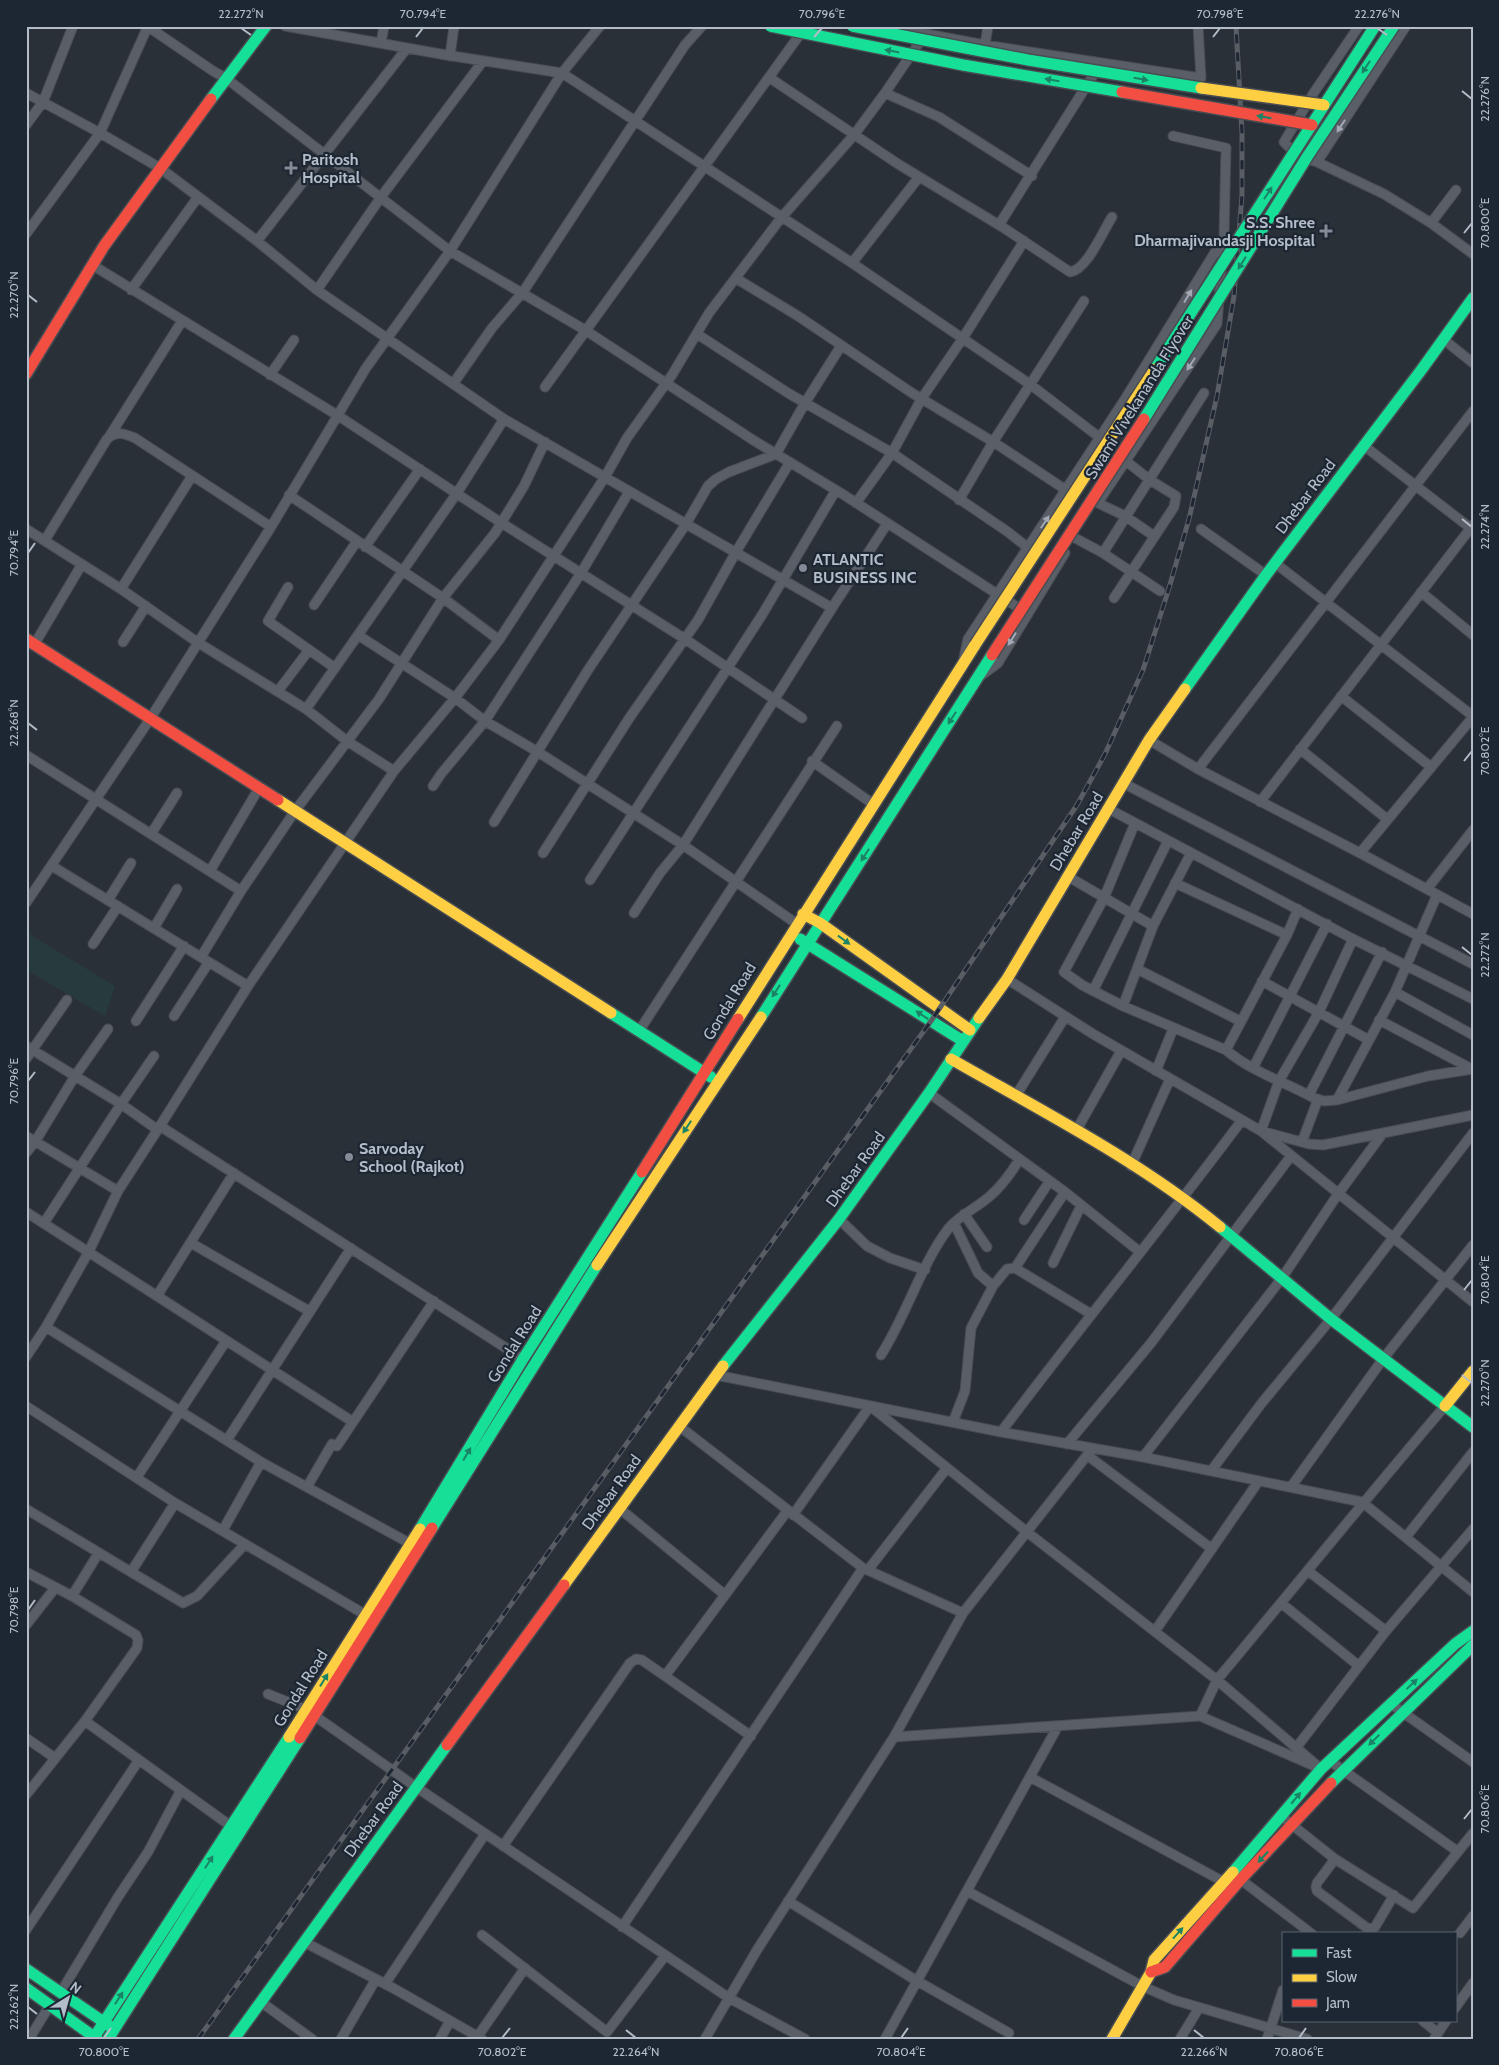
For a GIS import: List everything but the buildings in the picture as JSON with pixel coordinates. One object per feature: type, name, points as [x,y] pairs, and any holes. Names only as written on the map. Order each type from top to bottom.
[{"type":"street","points":[[26,124],[43,102],[73,26]]},
{"type":"street","points":[[26,234],[100,133],[147,26],[213,72],[228,79],[450,251],[585,330],[665,384],[836,490],[1028,614]]},
{"type":"street","points":[[26,374],[94,266],[104,246],[266,26]]},
{"type":"street","points":[[286,26],[450,56],[562,73],[963,338],[1031,385],[1099,438]]},
{"type":"street","points":[[381,43],[384,26]]},
{"type":"street","points":[[450,56],[454,26]]},
{"type":"street","points":[[26,903],[150,718],[271,527],[366,368],[388,340],[450,251],[562,73],[600,26]]},
{"type":"street","points":[[452,384],[492,328],[523,292],[685,45],[702,26]]},
{"type":"street","points":[[770,26],[963,64],[1312,125],[1324,132]]},
{"type":"street","points":[[545,387],[585,330],[706,168],[806,26]]},
{"type":"street","points":[[852,26],[1029,60],[1220,92],[1324,105],[1337,111]]},
{"type":"street","points":[[884,26],[906,28],[925,34],[985,45],[1201,78],[1198,26]]},
{"type":"street","points":[[985,45],[988,26]]},
{"type":"street","points":[[1359,26],[1313,94],[1284,142],[1298,156],[1317,162],[1384,194],[1431,223],[1473,254]]},
{"type":"street","name":"Swami Vivekananda Flyover","points":[[962,666],[1375,26]]},
{"type":"street","points":[[1317,162],[1401,27]]},
{"type":"street","name":"Swami Vivekananda Flyover","points":[[979,677],[1091,504],[1337,111],[1401,27]]},
{"type":"street","points":[[26,1357],[46,1327],[88,1253],[118,1191],[248,986],[394,771],[456,698],[498,640],[605,477],[709,313],[782,218],[854,134],[886,93],[925,34]]},
{"type":"street","points":[[256,241],[407,48]]},
{"type":"street","points":[[317,290],[380,198],[484,61]]},
{"type":"street","points":[[999,225],[1032,176],[1101,63]]},
{"type":"street","points":[[770,78],[919,177],[999,225],[1065,270],[1076,271],[1086,261],[1112,217]]},
{"type":"street","points":[[886,93],[939,117],[1032,176]]},
{"type":"street","points":[[26,94],[100,133],[160,168],[317,290],[504,419],[832,608]]},
{"type":"street","points":[[979,677],[998,663],[1074,538],[1217,324],[1224,236],[1226,148],[1173,136]]},
{"type":"street","points":[[852,263],[919,177]]},
{"type":"street","points":[[1431,223],[1456,190]]},
{"type":"street","points":[[131,290],[198,197]]},
{"type":"street","points":[[962,666],[968,639],[1124,399],[1224,236]]},
{"type":"street","points":[[856,503],[892,453],[922,398],[1024,242]]},
{"type":"street","points":[[94,266],[337,415],[500,522],[686,639],[776,698],[802,718]]},
{"type":"street","points":[[737,279],[798,316],[1066,490]]},
{"type":"street","name":"Dhebar Road","points":[[234,2039],[716,1375],[839,1219],[929,1094],[970,1030],[1007,979],[1149,740],[1266,575],[1473,298]]},
{"type":"street","points":[[959,500],[993,442],[1084,301]]},
{"type":"street","points":[[45,540],[182,321]]},
{"type":"street","points":[[697,334],[805,403],[892,453],[1027,547]]},
{"type":"street","points":[[1443,339],[1473,363]]},
{"type":"street","points":[[270,375],[294,340]]},
{"type":"street","points":[[494,822],[631,605],[686,524],[708,486],[716,479],[776,454],[805,403],[842,346]]},
{"type":"street","points":[[1103,553],[1204,393]]},
{"type":"street","points":[[1198,769],[1473,411]]},
{"type":"street","points":[[306,708],[457,493],[504,419]]},
{"type":"street","points":[[107,439],[115,433],[124,433],[271,527]]},
{"type":"street","points":[[174,1016],[241,892],[295,811],[379,699],[443,598],[495,533],[500,522],[524,486],[545,442]]},
{"type":"street","points":[[1260,802],[1472,527],[1363,445]]},
{"type":"street","points":[[1114,598],[1174,508],[1176,496],[1150,480],[1126,461]]},
{"type":"street","points":[[543,853],[586,784],[686,639],[790,462]]},
{"type":"street","points":[[314,605],[420,469]]},
{"type":"street","points":[[121,589],[192,476]]},
{"type":"street","points":[[590,880],[783,581],[836,490]]},
{"type":"street","points":[[434,786],[441,774],[485,721],[581,573],[629,492]]},
{"type":"street","points":[[289,495],[443,598],[498,640]]},
{"type":"street","points":[[1098,503],[1125,516],[1154,536]]},
{"type":"street","points":[[634,913],[660,873],[683,845],[887,524]]},
{"type":"street","points":[[26,529],[121,589],[197,642],[306,708],[347,741],[394,771]]},
{"type":"street","points":[[1201,529],[1266,575]]},
{"type":"street","points":[[1074,538],[1103,553],[1160,591]]},
{"type":"street","points":[[1275,563],[1473,717],[1360,853]]},
{"type":"street","points":[[82,564],[30,642],[719,1082]]},
{"type":"street","points":[[288,587],[268,621],[335,668]]},
{"type":"street","points":[[1421,592],[1473,635]]},
{"type":"street","points":[[123,642],[146,606]]},
{"type":"street","points":[[358,635],[456,698],[485,721],[538,752],[683,845],[736,882],[808,942],[963,1041]]},
{"type":"street","points":[[278,691],[309,650]]},
{"type":"street","name":"Gondal Road","points":[[370,1617],[411,1544],[523,1359],[705,1073],[803,914],[962,666]]},
{"type":"street","name":"Gondal Road","points":[[111,2034],[370,1617],[624,1222],[719,1082],[979,677]]},
{"type":"street","points":[[1341,696],[1431,767]]},
{"type":"street","points":[[639,1031],[812,761],[837,726]]},
{"type":"street","points":[[1149,740],[1198,769],[1427,888],[1473,914]]},
{"type":"street","points":[[1300,749],[1387,819]]},
{"type":"street","points":[[26,755],[241,892]]},
{"type":"street","points":[[812,761],[873,804]]},
{"type":"street","points":[[1123,783],[1473,964]]},
{"type":"street","points":[[210,871],[259,788]]},
{"type":"street","points":[[151,834],[177,793]]},
{"type":"street","points":[[1109,809],[1353,939],[1473,999]]},
{"type":"street","points":[[1135,823],[1104,898],[1064,972],[1082,985],[1123,1006],[1173,1029],[1226,1050],[1238,1060],[1253,1068],[1324,1101],[1337,1100],[1428,1076],[1473,1069]]},
{"type":"street","points":[[1427,888],[1473,830]]},
{"type":"street","points":[[1093,991],[1168,841]]},
{"type":"street","points":[[1123,1006],[1153,926],[1191,853]]},
{"type":"street","points":[[108,900],[131,863]]},
{"type":"street","points":[[52,866],[248,986]]},
{"type":"street","points":[[1067,876],[1153,926]]},
{"type":"street","points":[[1175,882],[1287,935]]},
{"type":"street","points":[[154,928],[177,889]]},
{"type":"street","points":[[1337,1100],[1408,966],[1437,895]]},
{"type":"street","points":[[93,944],[118,906]]},
{"type":"street","points":[[1226,1050],[1287,935],[1298,909]]},
{"type":"street","points":[[803,914],[820,923],[970,1030]]},
{"type":"street","points":[[1253,1068],[1327,924]]},
{"type":"street","points":[[1261,1131],[1279,1081],[1319,1012],[1353,939]]},
{"type":"street","points":[[136,1021],[184,946]]},
{"type":"street","points":[[1309,1095],[1382,952]]},
{"type":"street","points":[[1137,970],[1240,1021]]},
{"type":"street","points":[[1007,979],[1121,1051],[1261,1131],[1473,1302]]},
{"type":"street","points":[[1262,981],[1368,1040]]},
{"type":"street","points":[[1395,992],[1473,1035]]},
{"type":"street","points":[[26,1059],[29,1048],[67,1000]]},
{"type":"street","points":[[1015,1097],[1065,1017]]},
{"type":"street","points":[[1379,1020],[1473,1069]]},
{"type":"street","points":[[26,1153],[35,1142],[75,1076],[108,1029]]},
{"type":"street","points":[[1156,1071],[1173,1029]]},
{"type":"street","points":[[29,1048],[234,1173],[523,1359]]},
{"type":"street","points":[[1076,1131],[1121,1051]]},
{"type":"street","points":[[44,1223],[154,1056]]},
{"type":"street","points":[[951,1059],[1076,1131],[1184,1198],[1331,1319],[1473,1427]]},
{"type":"street","points":[[1131,1166],[1170,1079]]},
{"type":"street","points":[[929,1094],[1065,1192],[1140,1252]]},
{"type":"street","points":[[1302,1142],[1318,1099]]},
{"type":"street","points":[[1261,1131],[1302,1142],[1323,1145],[1473,1116]]},
{"type":"street","points":[[1001,1432],[1091,1314],[1184,1198],[1242,1120]]},
{"type":"street","points":[[1143,1457],[1282,1278],[1338,1194],[1383,1133]]},
{"type":"street","points":[[1211,1471],[1261,1404],[1331,1319],[1473,1133]]},
{"type":"street","points":[[26,1136],[118,1191]]},
{"type":"street","points":[[1067,1444],[1151,1344],[1291,1156]]},
{"type":"street","points":[[881,1355],[900,1322],[924,1270],[948,1230],[964,1214],[996,1191],[1020,1160]]},
{"type":"street","points":[[157,1296],[234,1173]]},
{"type":"street","points":[[1024,1220],[1049,1182]]},
{"type":"street","points":[[1015,1268],[1065,1192]]},
{"type":"street","points":[[1053,1263],[1081,1206]]},
{"type":"street","points":[[26,1212],[353,1422]]},
{"type":"street","points":[[964,1214],[987,1247]]},
{"type":"street","points":[[839,1219],[867,1246],[890,1258],[924,1270]]},
{"type":"street","points":[[954,1223],[978,1273],[993,1286]]},
{"type":"street","points":[[191,1243],[310,1311]]},
{"type":"street","points":[[1291,1487],[1383,1359],[1473,1245]]},
{"type":"street","points":[[227,1440],[270,1370],[350,1248]]},
{"type":"street","points":[[953,1422],[965,1391],[971,1328],[993,1286],[1007,1268],[1015,1268],[1091,1314]]},
{"type":"street","points":[[307,1487],[332,1444],[337,1446],[434,1301]]},
{"type":"street","points":[[46,1327],[261,1462],[411,1544]]},
{"type":"street","points":[[138,1477],[226,1341]]},
{"type":"street","points":[[1200,1716],[1217,1680],[1308,1571],[1362,1502],[1446,1406],[1473,1371]]},
{"type":"street","points":[[716,1375],[1067,1444],[1090,1452],[1143,1457],[1362,1502],[1473,1592]]},
{"type":"street","points":[[26,1406],[138,1477],[175,1503],[370,1617]]},
{"type":"street","points":[[870,1406],[1027,1532],[1217,1680],[1321,1769]]},
{"type":"street","points":[[665,1676],[725,1595],[791,1513],[870,1406]]},
{"type":"street","points":[[679,1426],[865,1569],[963,1613]]},
{"type":"street","points":[[705,2039],[788,1901],[894,1737],[963,1613],[1090,1452]]},
{"type":"street","points":[[1090,1452],[1212,1549]]},
{"type":"street","points":[[1406,1538],[1473,1452]]},
{"type":"street","points":[[223,1530],[261,1462]]},
{"type":"street","points":[[622,1927],[865,1569],[947,1468]]},
{"type":"street","points":[[1155,1632],[1258,1482]]},
{"type":"street","points":[[131,1572],[175,1503]]},
{"type":"street","points":[[619,1508],[725,1595]]},
{"type":"street","points":[[26,1509],[98,1554],[183,1603],[197,1596],[245,1544]]},
{"type":"street","points":[[1296,1748],[1386,1631],[1473,1529]]},
{"type":"street","points":[[72,1596],[98,1554]]},
{"type":"street","points":[[1308,1571],[1386,1631]]},
{"type":"street","points":[[26,1572],[72,1596],[136,1635],[138,1640],[137,1648],[84,1721],[26,1795]]},
{"type":"street","points":[[26,1626],[55,1588]]},
{"type":"street","points":[[1281,1603],[1359,1666]]},
{"type":"street","points":[[1151,1972],[1165,1967],[1281,1816],[1321,1769],[1455,1644],[1473,1631]]},
{"type":"street","points":[[1112,2039],[1151,1972],[1154,1960],[1224,1882],[1236,1876],[1293,1825],[1342,1771],[1403,1712],[1471,1651],[1455,1644]]},
{"type":"street","points":[[503,1846],[630,1664],[636,1659],[642,1660],[751,1736]]},
{"type":"street","points":[[268,1694],[310,1712],[416,1787],[665,1956],[729,1998],[804,2039]]},
{"type":"street","points":[[1391,1704],[1473,1762]]},
{"type":"street","name":"Gondal Road","points":[[95,2038],[232,1826],[310,1712]]},
{"type":"street","points":[[894,1737],[1200,1716],[1321,1769]]},
{"type":"street","points":[[84,1721],[232,1826]]},
{"type":"street","points":[[885,2039],[1058,1726]]},
{"type":"street","points":[[26,1738],[55,1758]]},
{"type":"street","points":[[26,1930],[140,1760]]},
{"type":"street","points":[[1330,1761],[1457,1851]]},
{"type":"street","points":[[1030,1777],[1224,1882]]},
{"type":"street","points":[[60,1992],[148,1852],[180,1790]]},
{"type":"street","points":[[1281,1816],[1334,1859],[1412,1908],[1473,1832]]},
{"type":"street","points":[[385,1984],[486,1834]]},
{"type":"street","points":[[1334,1859],[1317,1883],[1317,1891],[1367,1928],[1372,1929],[1375,1927],[1394,1895]]},
{"type":"street","points":[[1236,1876],[1309,1932]]},
{"type":"street","points":[[967,1890],[1142,1986],[1174,2000],[1307,2039]]},
{"type":"street","points":[[788,1901],[917,1981],[1009,2033]]},
{"type":"street","points":[[1460,1933],[1473,1916]]},
{"type":"street","points":[[482,1935],[525,1968],[605,2035],[665,1956]]},
{"type":"street","points":[[304,1942],[376,1979],[480,2038],[525,1968]]},
{"type":"street","points":[[26,1969],[104,2022],[111,2034]]},
{"type":"street","points":[[341,2039],[376,1979]]},
{"type":"street","points":[[1456,2007],[1473,1983]]},
{"type":"street","points":[[26,1988],[95,2038]]},
{"type":"street","points":[[1268,2039],[1282,1993]]},
{"type":"street","points":[[261,2002],[312,2039]]},
{"type":"street","points":[[29,2039],[50,2005]]},
{"type":"street","points":[[1180,2039],[1199,2008]]},
{"type":"street","points":[[440,2039],[450,2021]]},
{"type":"street","points":[[1424,2022],[1436,2036],[1445,2022]]},
{"type":"green space","points":[[26,932],[115,986],[105,1016],[26,970]]},
{"type":"railway","points":[[198,2039],[931,1021],[1077,805],[1105,754],[1143,670],[1169,588],[1189,519],[1217,396],[1234,296],[1242,195],[1242,133],[1236,26]]},
{"type":"traffic: fast","points":[[211,99],[266,26]]},
{"type":"traffic: fast","points":[[770,26],[963,65],[1122,92]]},
{"type":"traffic: fast","points":[[852,26],[1028,60],[1201,88]]},
{"type":"traffic: fast","points":[[1155,369],[1375,26]]},
{"type":"traffic: fast","points":[[1144,419],[1307,157],[1394,26]]},
{"type":"traffic: fast","points":[[1185,689],[1266,575],[1422,369],[1473,298]]},
{"type":"traffic: fast","points":[[761,1017],[992,655]]},
{"type":"traffic: fast","points":[[800,939],[963,1041]]},
{"type":"traffic: fast","points":[[611,1013],[711,1077]]},
{"type":"traffic: fast","points":[[723,1366],[839,1219],[929,1093],[979,1018]]},
{"type":"traffic: fast","points":[[420,1529],[523,1359],[642,1172]]},
{"type":"traffic: fast","points":[[1220,1227],[1331,1319],[1473,1427]]},
{"type":"traffic: fast","points":[[432,1528],[597,1265]]},
{"type":"traffic: fast","points":[[1233,1872],[1321,1769],[1455,1644],[1473,1631]]},
{"type":"traffic: fast","points":[[1331,1783],[1473,1645]]},
{"type":"traffic: fast","points":[[93,2039],[289,1737]]},
{"type":"traffic: fast","points":[[108,2039],[300,1738]]},
{"type":"traffic: fast","points":[[234,2039],[447,1745]]},
{"type":"traffic: fast","points":[[26,1969],[111,2027]]},
{"type":"traffic: fast","points":[[26,1988],[97,2039]]},
{"type":"traffic: slow","points":[[1201,88],[1324,105]]},
{"type":"traffic: slow","points":[[975,645],[1155,369]]},
{"type":"traffic: slow","points":[[738,1019],[975,645]]},
{"type":"traffic: slow","points":[[979,1018],[1007,979],[1149,740],[1185,689]]},
{"type":"traffic: slow","points":[[278,800],[611,1013]]},
{"type":"traffic: slow","points":[[803,914],[820,923],[970,1030]]},
{"type":"traffic: slow","points":[[597,1265],[761,1017]]},
{"type":"traffic: slow","points":[[951,1059],[1123,1158],[1189,1203],[1220,1227]]},
{"type":"traffic: slow","points":[[564,1585],[723,1366]]},
{"type":"traffic: slow","points":[[1445,1406],[1473,1371]]},
{"type":"traffic: slow","points":[[289,1737],[420,1529]]},
{"type":"traffic: slow","points":[[1112,2039],[1151,1972],[1154,1960],[1233,1872]]},
{"type":"traffic: jam","points":[[1122,92],[1312,125]]},
{"type":"traffic: jam","points":[[26,374],[104,246],[211,99]]},
{"type":"traffic: jam","points":[[992,655],[1144,419]]},
{"type":"traffic: jam","points":[[26,639],[278,800]]},
{"type":"traffic: jam","points":[[642,1172],[738,1019]]},
{"type":"traffic: jam","points":[[300,1738],[432,1528]]},
{"type":"traffic: jam","points":[[447,1745],[564,1585]]},
{"type":"traffic: jam","points":[[1151,1972],[1165,1967],[1241,1879],[1331,1783]]},
{"type":"place","name":"Paritosh Hospital","points":[[291,168]]},
{"type":"place","name":"S.S. Shree Dharmajivandasji Hospital","points":[[1326,231]]},
{"type":"place","name":"ATLANTIC BUSINESS INC","points":[[803,568]]},
{"type":"place","name":"Sarvoday School (Rajkot)","points":[[349,1157]]}]
